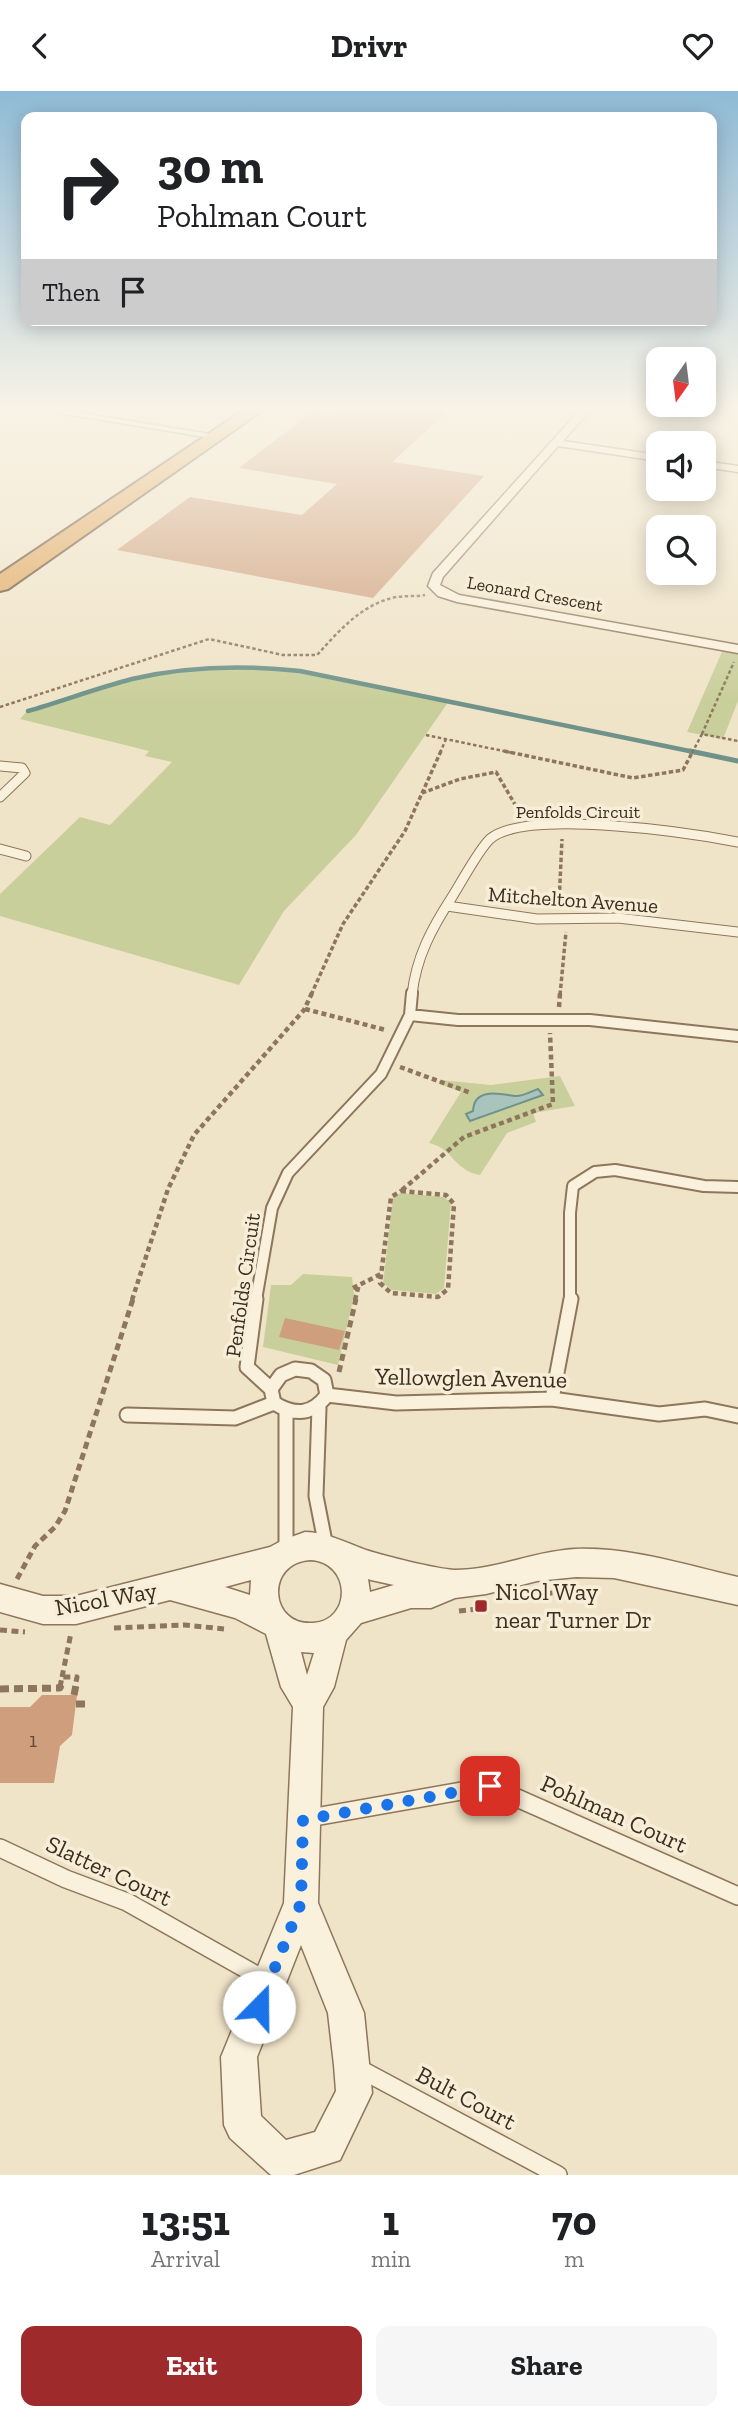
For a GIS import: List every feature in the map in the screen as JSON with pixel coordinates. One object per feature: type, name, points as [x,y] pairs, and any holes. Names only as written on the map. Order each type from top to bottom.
[{"type":"highway","points":[[0,568],[95,507]]},
{"type":"highway","points":[[0,584],[108,507]]},
{"type":"street","name":"Leonard Crescent","points":[[498,507],[437,576],[433,583],[439,591],[457,598],[738,651]]},
{"type":"street","points":[[308,1703],[296,1687],[264,1594],[266,1579],[283,1556],[313,1545],[455,1598]]},
{"type":"street","points":[[301,1903],[346,2013],[354,2093],[327,2147],[278,2168],[243,2125],[239,2057],[301,1903],[308,1703],[319,1688],[356,1586],[353,1574],[332,1551]]},
{"type":"street","name":"Nicol Way","points":[[7,1601],[43,1611],[73,1625],[197,1578],[224,1574],[283,1556]]},
{"type":"street","points":[[276,1625],[302,1638],[318,1638],[342,1622],[388,1599],[411,1594],[455,1598],[486,1580],[537,1567],[576,1563],[614,1564],[738,1591]]},
{"type":"street","name":"Nicol Way","points":[[172,1587],[192,1595],[213,1596],[251,1608],[276,1625]]},
{"type":"lane","points":[[0,766],[15,766],[22,768],[25,773],[0,797]]},
{"type":"lane","name":"Penfolds Circuit","points":[[271,1388],[247,1367],[258,1283],[272,1208],[288,1173],[381,1074],[410,1015],[420,953],[428,935],[490,839],[504,830],[526,826],[620,827],[738,842]]},
{"type":"lane","points":[[0,849],[26,856]]},
{"type":"lane","name":"Mitchelton Avenue","points":[[447,906],[537,919],[618,918],[738,932]]},
{"type":"lane","points":[[410,1015],[458,1020],[549,1018],[602,1021],[738,1036]]},
{"type":"lane","points":[[552,1399],[565,1345],[571,1291],[568,1211],[573,1186],[594,1172],[615,1170],[704,1186],[738,1187]]},
{"type":"lane","points":[[295,1369],[311,1371],[324,1380],[334,1396],[318,1408],[303,1414],[286,1412],[274,1403],[271,1388],[281,1375],[295,1369]]},
{"type":"lane","name":"Yellowglen Avenue","points":[[334,1396],[396,1403],[552,1399],[659,1414],[705,1409],[738,1416]]},
{"type":"lane","points":[[127,1415],[236,1418],[274,1403]]},
{"type":"lane","points":[[318,1408],[315,1445],[320,1529],[332,1551]]},
{"type":"lane","points":[[283,1556],[286,1412]]},
{"type":"lane","name":"Pohlman Court","points":[[303,1820],[490,1786],[738,1896]]},
{"type":"lane","name":"Slatter Court","points":[[0,1848],[66,1879],[127,1902],[269,1982]]},
{"type":"lane","name":"Bult Court","points":[[352,2065],[558,2175]]},
{"type":"path","points":[[0,707],[209,639],[283,655],[317,655],[358,612],[394,596],[415,598],[439,591]]},
{"type":"path","points":[[426,735],[633,778],[678,773],[685,767],[738,651]]},
{"type":"path","points":[[700,735],[738,741]]},
{"type":"path","points":[[7,1601],[34,1546],[55,1527],[65,1511],[168,1189],[184,1151],[211,1114],[304,1009],[343,924],[387,861],[446,739]]},
{"type":"path","points":[[421,793],[460,779],[496,772],[526,826]]},
{"type":"path","points":[[304,1009],[368,1027],[401,1032]]},
{"type":"path","points":[[401,1191],[446,1195],[454,1204],[448,1289],[438,1297],[391,1293],[380,1283],[391,1197],[464,1137],[553,1104],[549,1018]]},
{"type":"path","points":[[386,1062],[471,1093]]},
{"type":"path","points":[[353,1288],[381,1274]]},
{"type":"path","points":[[334,1396],[359,1284]]},
{"type":"path","points":[[520,1598],[569,1591]]},
{"type":"path","points":[[455,1598],[482,1608]]},
{"type":"path","points":[[0,1689],[60,1688],[73,1625]]},
{"type":"path","points":[[111,1628],[185,1625],[236,1633]]},
{"type":"path","points":[[0,1630],[36,1633]]},
{"type":"path","points":[[62,1677],[77,1677],[74,1695]]},
{"type":"path","points":[[76,1704],[90,1705]]},
{"type":"green space","points":[[724,647],[738,649],[738,701],[723,739],[687,732]]},
{"type":"green space","points":[[250,666],[298,670],[449,701],[356,835],[284,911],[239,985],[0,916],[0,894],[80,817],[110,825],[172,762],[145,756],[149,751],[20,719],[27,711],[144,676],[201,668]]},
{"type":"green space","points":[[560,1076],[575,1106],[533,1113],[536,1122],[507,1133],[480,1175],[464,1169],[443,1150],[429,1143],[461,1092],[438,1083],[440,1080],[491,1085]]},
{"type":"green space","points":[[400,1193],[444,1197],[451,1203],[444,1288],[436,1294],[392,1290],[383,1283],[393,1199]]},
{"type":"green space","points":[[303,1274],[352,1277],[354,1295],[338,1365],[263,1347],[271,1285],[291,1285]]},
{"type":"water","points":[[538,1089],[543,1095],[470,1121],[466,1114],[473,1111],[474,1103],[483,1095],[518,1096]]},
{"type":"building","points":[[176,507],[254,507],[302,515],[311,507],[456,507],[373,598],[117,550]]},
{"type":"building","points":[[285,1318],[345,1331],[339,1350],[279,1337]]},
{"type":"building","points":[[42,1695],[77,1695],[72,1735],[60,1746],[54,1783],[0,1783],[0,1707],[30,1707]]},
{"type":"waterway","points":[[28,711],[119,683],[174,671],[237,667],[279,669],[300,671],[699,753]]},
{"type":"waterway","points":[[690,751],[738,761]]},
{"type":"place","name":"Nicol Way near Turner Dr","points":[[481,1606]]},
{"type":"route","points":[[259,2007],[301,1903],[303,1820],[490,1786]]}]
